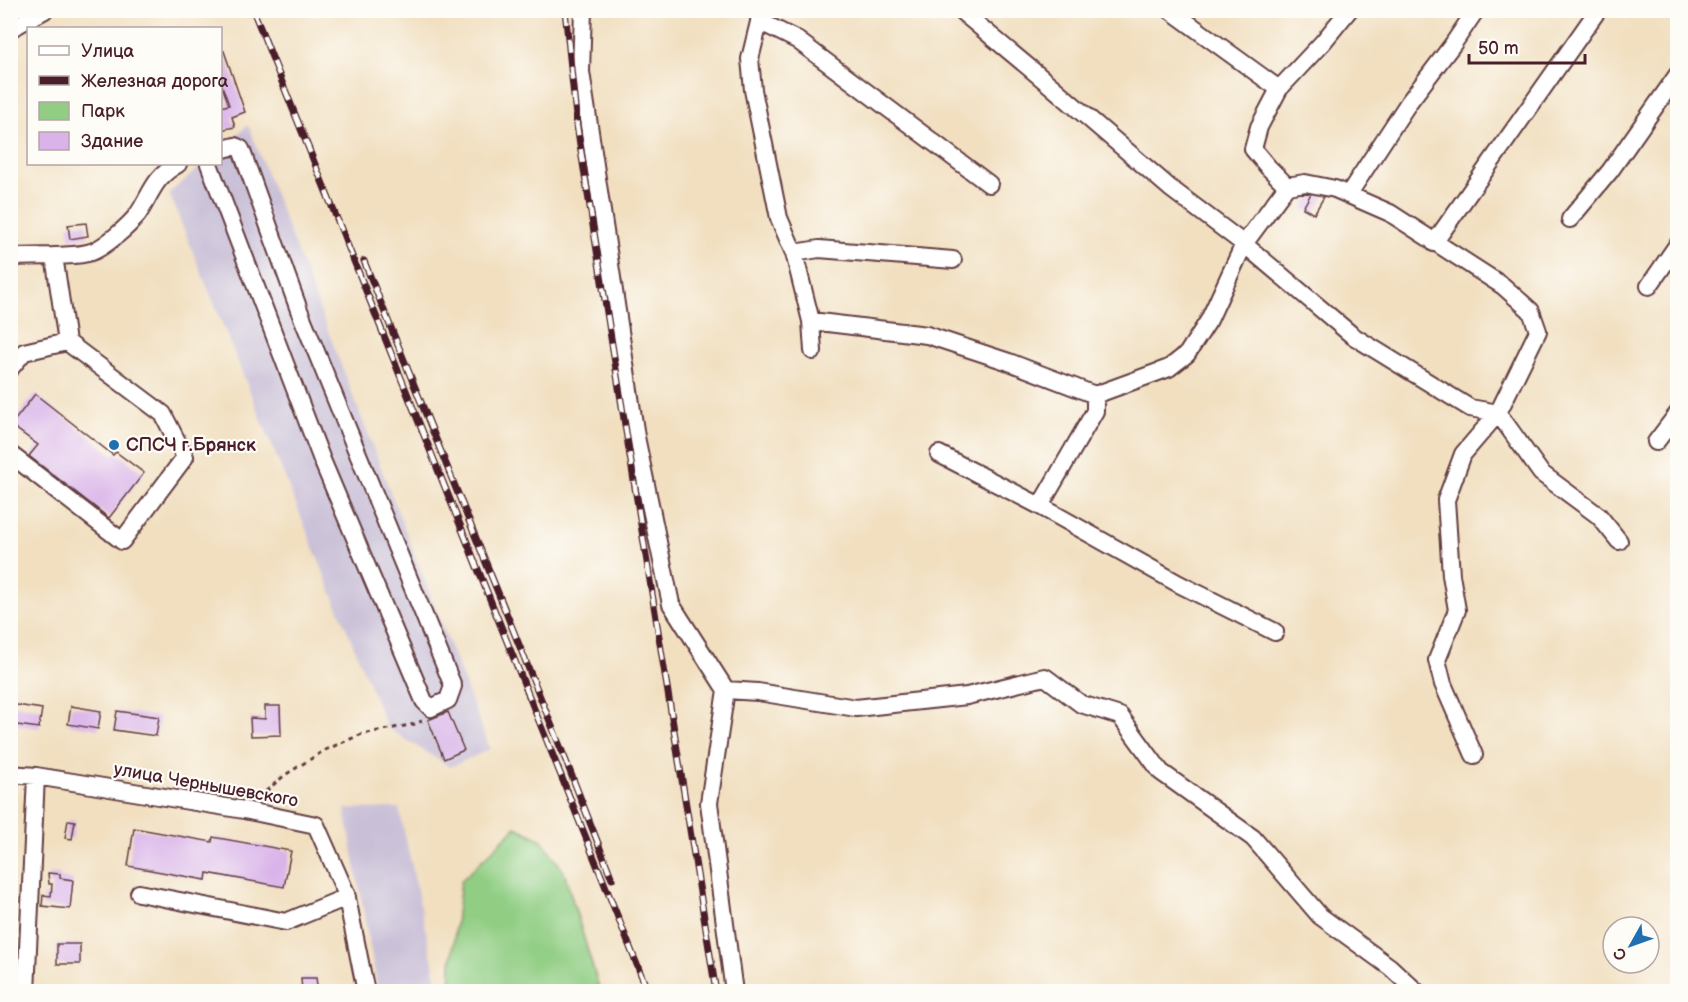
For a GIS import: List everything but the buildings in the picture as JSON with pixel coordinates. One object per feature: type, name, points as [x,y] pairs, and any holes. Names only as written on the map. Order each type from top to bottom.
[{"type":"street","points":[[10,29],[45,10]]},
{"type":"street","points":[[583,10],[581,72],[636,437],[671,604],[726,690],[709,803],[734,992]]},
{"type":"street","points":[[960,10],[1170,188],[1244,244],[1353,336],[1470,408],[1498,413],[1541,473],[1599,516],[1619,541]]},
{"type":"street","points":[[1170,10],[1279,89]]},
{"type":"street","points":[[1287,186],[1253,149],[1259,127],[1279,89],[1349,10]]},
{"type":"street","points":[[1348,195],[1408,102],[1476,10]]},
{"type":"street","points":[[1434,243],[1598,10]]},
{"type":"street","points":[[813,351],[811,321],[794,253],[779,218],[753,90],[750,59],[761,16],[797,40],[989,184]]},
{"type":"street","points":[[1570,219],[1610,171],[1677,74]]},
{"type":"street","points":[[209,165],[322,460],[424,701],[431,708],[448,700],[453,686],[299,310],[241,149],[235,146],[222,149]]},
{"type":"street","points":[[155,183],[157,165]]},
{"type":"street","points":[[10,257],[92,252],[116,237],[138,214],[155,183],[168,169],[176,165]]},
{"type":"street","points":[[811,321],[927,335],[1009,362],[1095,395],[1169,368],[1187,354],[1209,320],[1244,244],[1287,186],[1305,183],[1335,189],[1390,213],[1503,286],[1531,311],[1538,332],[1498,413],[1463,454],[1446,500],[1451,575],[1457,610],[1437,660],[1443,684],[1474,755]]},
{"type":"street","points":[[1649,286],[1677,244]]},
{"type":"street","points":[[794,253],[819,249],[953,260]]},
{"type":"street","points":[[10,454],[122,541],[185,457],[163,414],[67,342],[54,256]]},
{"type":"street","points":[[11,367],[24,352],[67,342]]},
{"type":"street","points":[[1040,506],[1095,411],[1095,395]]},
{"type":"street","points":[[1656,442],[1677,413]]},
{"type":"street","points":[[939,454],[1040,506],[1179,584],[1275,632]]},
{"type":"street","points":[[726,690],[758,692],[856,708],[967,696],[1045,676],[1081,704],[1120,716],[1161,772],[1253,838],[1320,916],[1390,967],[1417,992]]},
{"type":"street","name":"улица Чернышевского","points":[[10,774],[36,776],[244,810],[316,825],[347,897]]},
{"type":"street","points":[[26,992],[36,776]]},
{"type":"street","points":[[140,893],[286,922],[347,897],[366,992]]},
{"type":"path","points":[[244,810],[285,775],[325,750],[362,734],[415,724],[425,719],[431,708]]},
{"type":"shaded area","points":[[248,125],[490,749],[450,767],[387,728],[169,193],[203,165],[222,165],[222,148]]},
{"type":"shaded area","points":[[399,808],[439,991],[378,991],[345,809]]},
{"type":"green space","points":[[516,827],[542,840],[564,872],[600,991],[450,991],[461,881]]},
{"type":"railway","points":[[253,10],[648,992]]},
{"type":"railway","points":[[565,10],[577,126],[716,992]]},
{"type":"railway","points":[[364,261],[612,879]]},
{"type":"place","name":"СПСЧ г.Брянск","points":[[114,445]]}]
